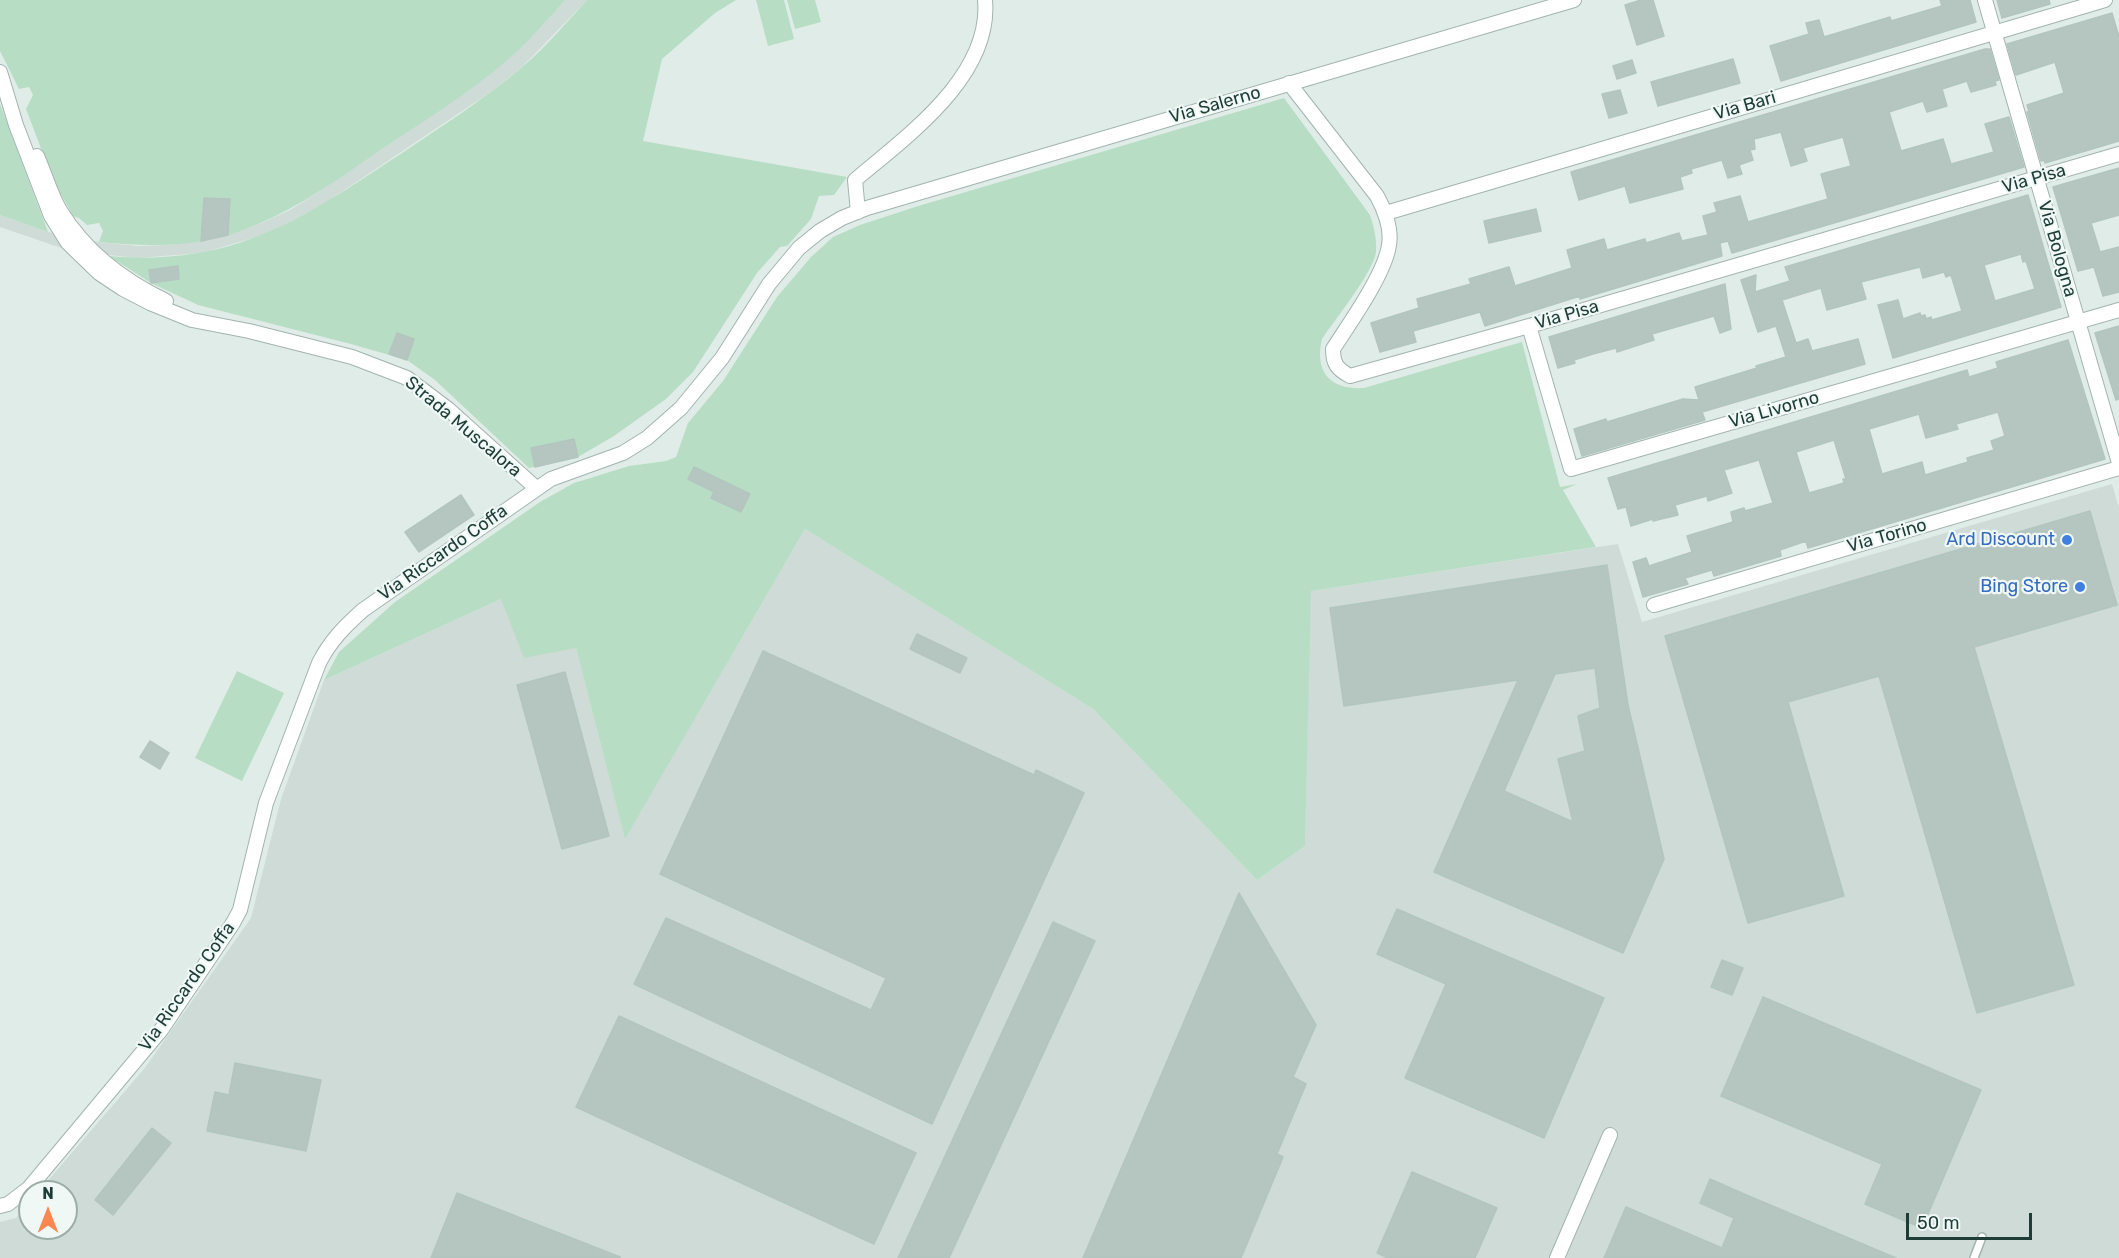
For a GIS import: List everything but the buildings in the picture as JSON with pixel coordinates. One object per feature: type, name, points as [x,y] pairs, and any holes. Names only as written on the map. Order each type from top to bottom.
[{"type":"street","points":[[858,212],[855,180],[915,129],[966,71],[985,27],[985,0]]},
{"type":"street","name":"Via Salerno","points":[[858,212],[1574,0]]},
{"type":"street","name":"Via Bologna","points":[[1985,0],[2119,463]]},
{"type":"street","name":"Via Bari","points":[[1386,213],[2105,0]]},
{"type":"street","points":[[0,72],[60,210],[88,247],[126,278],[158,297],[193,313],[249,331],[192,320],[150,303],[99,273],[69,243],[51,216],[16,125],[0,72]]},
{"type":"street","name":"Via Pisa","points":[[1289,83],[1377,196],[1386,213],[1389,246],[1372,287],[1333,349],[1333,359],[1338,369],[1350,376],[2119,154]]},
{"type":"street","name":"Via Riccardo Coffa","points":[[0,1206],[8,1204],[29,1188],[161,1030],[233,923],[240,910],[266,803],[319,663],[327,646],[339,631],[363,610],[536,488],[551,479],[623,453],[647,438],[681,408],[723,358],[769,284],[799,248],[820,231],[858,212]]},
{"type":"street","name":"Via Livorno","points":[[1529,326],[1571,469],[2119,310]]},
{"type":"street","name":"Strada Muscalora","points":[[249,331],[352,357],[407,378],[448,409],[536,488]]},
{"type":"street","name":"Via Torino","points":[[1654,604],[2119,468]]},
{"type":"street","points":[[1557,1258],[1610,1135]]},
{"type":"lane","points":[[1974,1258],[1983,1237]]},
{"type":"shaded area","points":[[565,0],[587,0],[522,67],[492,91],[322,205],[266,234],[202,253],[136,258],[67,250],[0,227],[0,215],[48,232],[99,242],[137,246],[201,241],[228,235],[262,223],[290,210],[314,195],[453,101],[536,32]]},
{"type":"shaded area","points":[[2112,484],[2119,508],[2119,1258],[0,1258],[0,1222],[18,1216],[18,1240],[78,1240],[78,1180],[48,1180],[144,1069],[251,918],[281,799],[324,680],[501,599],[576,648],[625,838],[805,529],[1093,709],[1257,880],[1305,846],[1310,591],[1618,544],[1642,622]]},
{"type":"green space","points":[[0,0],[565,0],[519,49],[480,82],[307,199],[250,228],[229,235],[181,244],[148,245],[99,242],[103,231],[99,223],[87,225],[73,216],[53,180],[26,109],[33,95],[29,87],[19,89],[0,51]]},
{"type":"green space","points":[[587,0],[736,0],[715,13],[662,59],[643,141],[847,177],[834,195],[819,196],[811,219],[787,246],[780,247],[757,273],[693,372],[666,399],[614,436],[578,457],[529,468],[435,380],[407,360],[198,305],[151,283],[109,256],[154,257],[194,254],[266,233],[299,217],[366,177],[492,91],[538,52]]},
{"type":"green space","points":[[756,0],[784,0],[794,39],[768,46]]},
{"type":"green space","points":[[787,0],[815,0],[821,22],[795,29]]},
{"type":"green space","points":[[1284,98],[1370,215],[1375,234],[1374,260],[1353,296],[1322,339],[1320,351],[1323,370],[1328,377],[1342,386],[1364,388],[1522,342],[1560,487],[1577,484],[1563,490],[1596,547],[1311,591],[1305,846],[1257,880],[1093,709],[805,529],[625,839],[576,648],[524,658],[501,599],[324,680],[339,652],[395,602],[540,502],[574,483],[629,466],[666,461],[676,457],[688,423],[723,381],[777,297],[811,257],[833,237],[860,225],[915,207]]},
{"type":"green space","points":[[0,104],[48,232],[0,215]]},
{"type":"green space","points":[[237,671],[284,693],[242,781],[195,758]]},
{"type":"place","name":"Ard Discount","points":[[2067,540]]},
{"type":"place","name":"Bing Store","points":[[2080,587]]}]
